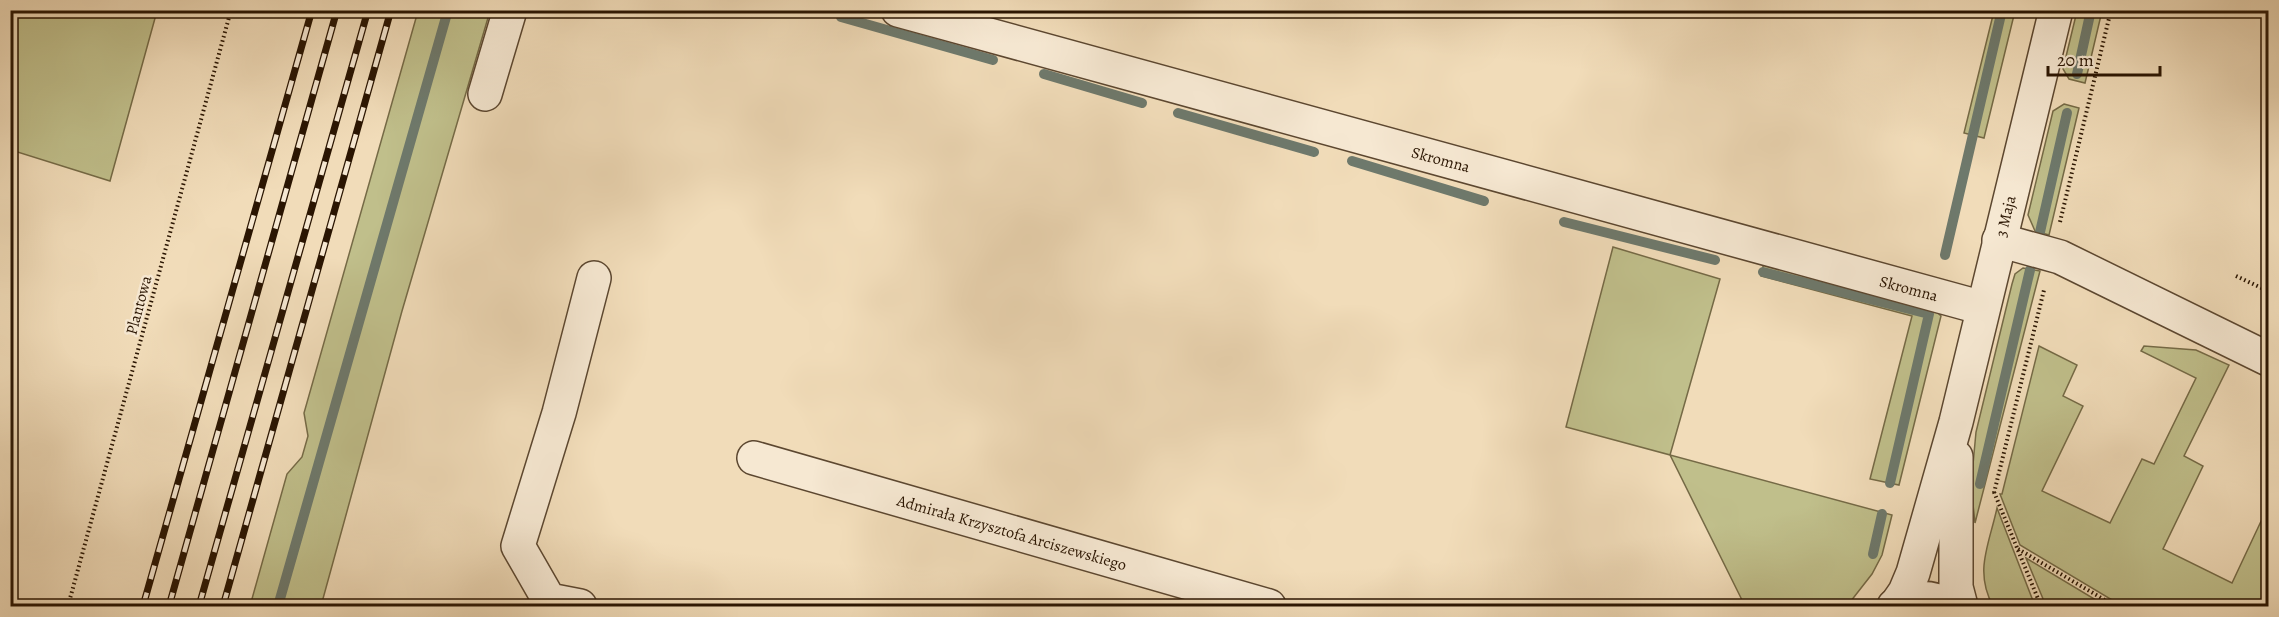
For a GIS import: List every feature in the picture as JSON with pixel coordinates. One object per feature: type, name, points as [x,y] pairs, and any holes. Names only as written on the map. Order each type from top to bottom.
[{"type":"street","points":[[485,94],[510,10]]},
{"type":"street","name":"Skromna","points":[[898,10],[1983,308]]},
{"type":"street","name":"3 Maja","points":[[1895,606],[1905,592],[1913,573],[1956,422],[2055,10]]},
{"type":"street","points":[[2000,240],[2060,257],[2268,359]]},
{"type":"street","points":[[580,606],[549,600],[518,546],[559,413],[594,278]]},
{"type":"street","name":"3 Maja","points":[[1956,422],[1956,587],[1960,606]]},
{"type":"street","name":"Admirała Krzysztofa Arciszewskiego","points":[[754,458],[1269,606]]},
{"type":"street","name":"3 Maja","points":[[1895,606],[1910,599],[1925,598],[1941,601],[1951,606]]},
{"type":"path","name":"Plantowa","points":[[68,606],[231,10]]},
{"type":"path","points":[[2236,276],[2268,291]]},
{"type":"path","points":[[1994,491],[2041,606]]},
{"type":"path","points":[[2018,549],[2115,606]]},
{"type":"shaded area","points":[[10,11],[157,11],[110,181],[11,150]]},
{"type":"shaded area","points":[[418,11],[490,11],[402,311],[321,606],[250,606],[287,474],[302,457],[308,436],[304,413]]},
{"type":"shaded area","points":[[1994,11],[2015,11],[1984,138],[1964,133]]},
{"type":"shaded area","points":[[2077,11],[2102,11],[2085,83],[2069,79],[2063,69]]},
{"type":"shaded area","points":[[2064,104],[2079,108],[2049,235],[2035,231],[2028,215],[2053,111]]},
{"type":"shaded area","points":[[1613,247],[1720,279],[1670,455],[1566,427]]},
{"type":"shaded area","points":[[1764,262],[1935,310],[1941,316],[1899,485],[1870,479],[1912,316],[1761,276]]},
{"type":"shaded area","points":[[2023,268],[2040,271],[1975,523],[1971,486],[1976,432],[2012,284],[2015,274]]},
{"type":"shaded area","points":[[2039,346],[2077,365],[2063,396],[2083,406],[2042,491],[2110,523],[2142,459],[2154,464],[2196,378],[2141,351],[2144,346],[2196,350],[2229,365],[2184,456],[2203,466],[2163,549],[2232,583],[2263,517],[2268,520],[2268,606],[2122,606],[2020,545],[2000,494],[2002,494]]},
{"type":"shaded area","points":[[1670,455],[1892,515],[1882,555],[1872,574],[1847,606],[1745,606]]},
{"type":"shaded area","points":[[1997,508],[2035,606],[1993,606],[1987,593],[1984,581],[1985,558]]},
{"type":"shaded area","points":[[2026,558],[2106,606],[2046,606]]},
{"type":"waterway","points":[[278,606],[448,10]]},
{"type":"waterway","points":[[1945,255],[2002,10]]},
{"type":"waterway","points":[[2077,74],[2091,10]]},
{"type":"waterway","points":[[841,17],[993,60]]},
{"type":"waterway","points":[[1044,74],[1142,103]]},
{"type":"waterway","points":[[1178,113],[1314,152]]},
{"type":"waterway","points":[[2040,232],[2067,113]]},
{"type":"waterway","points":[[1352,161],[1484,201]]},
{"type":"waterway","points":[[1564,222],[1715,260]]},
{"type":"waterway","points":[[1980,484],[2030,270]]},
{"type":"waterway","points":[[1763,272],[1929,314],[1890,483]]},
{"type":"waterway","points":[[1873,554],[1882,514]]},
{"type":"railway","points":[[143,606],[312,10]]},
{"type":"railway","points":[[169,606],[337,10]]},
{"type":"railway","points":[[199,606],[368,10]]},
{"type":"railway","points":[[223,606],[391,10]]}]
